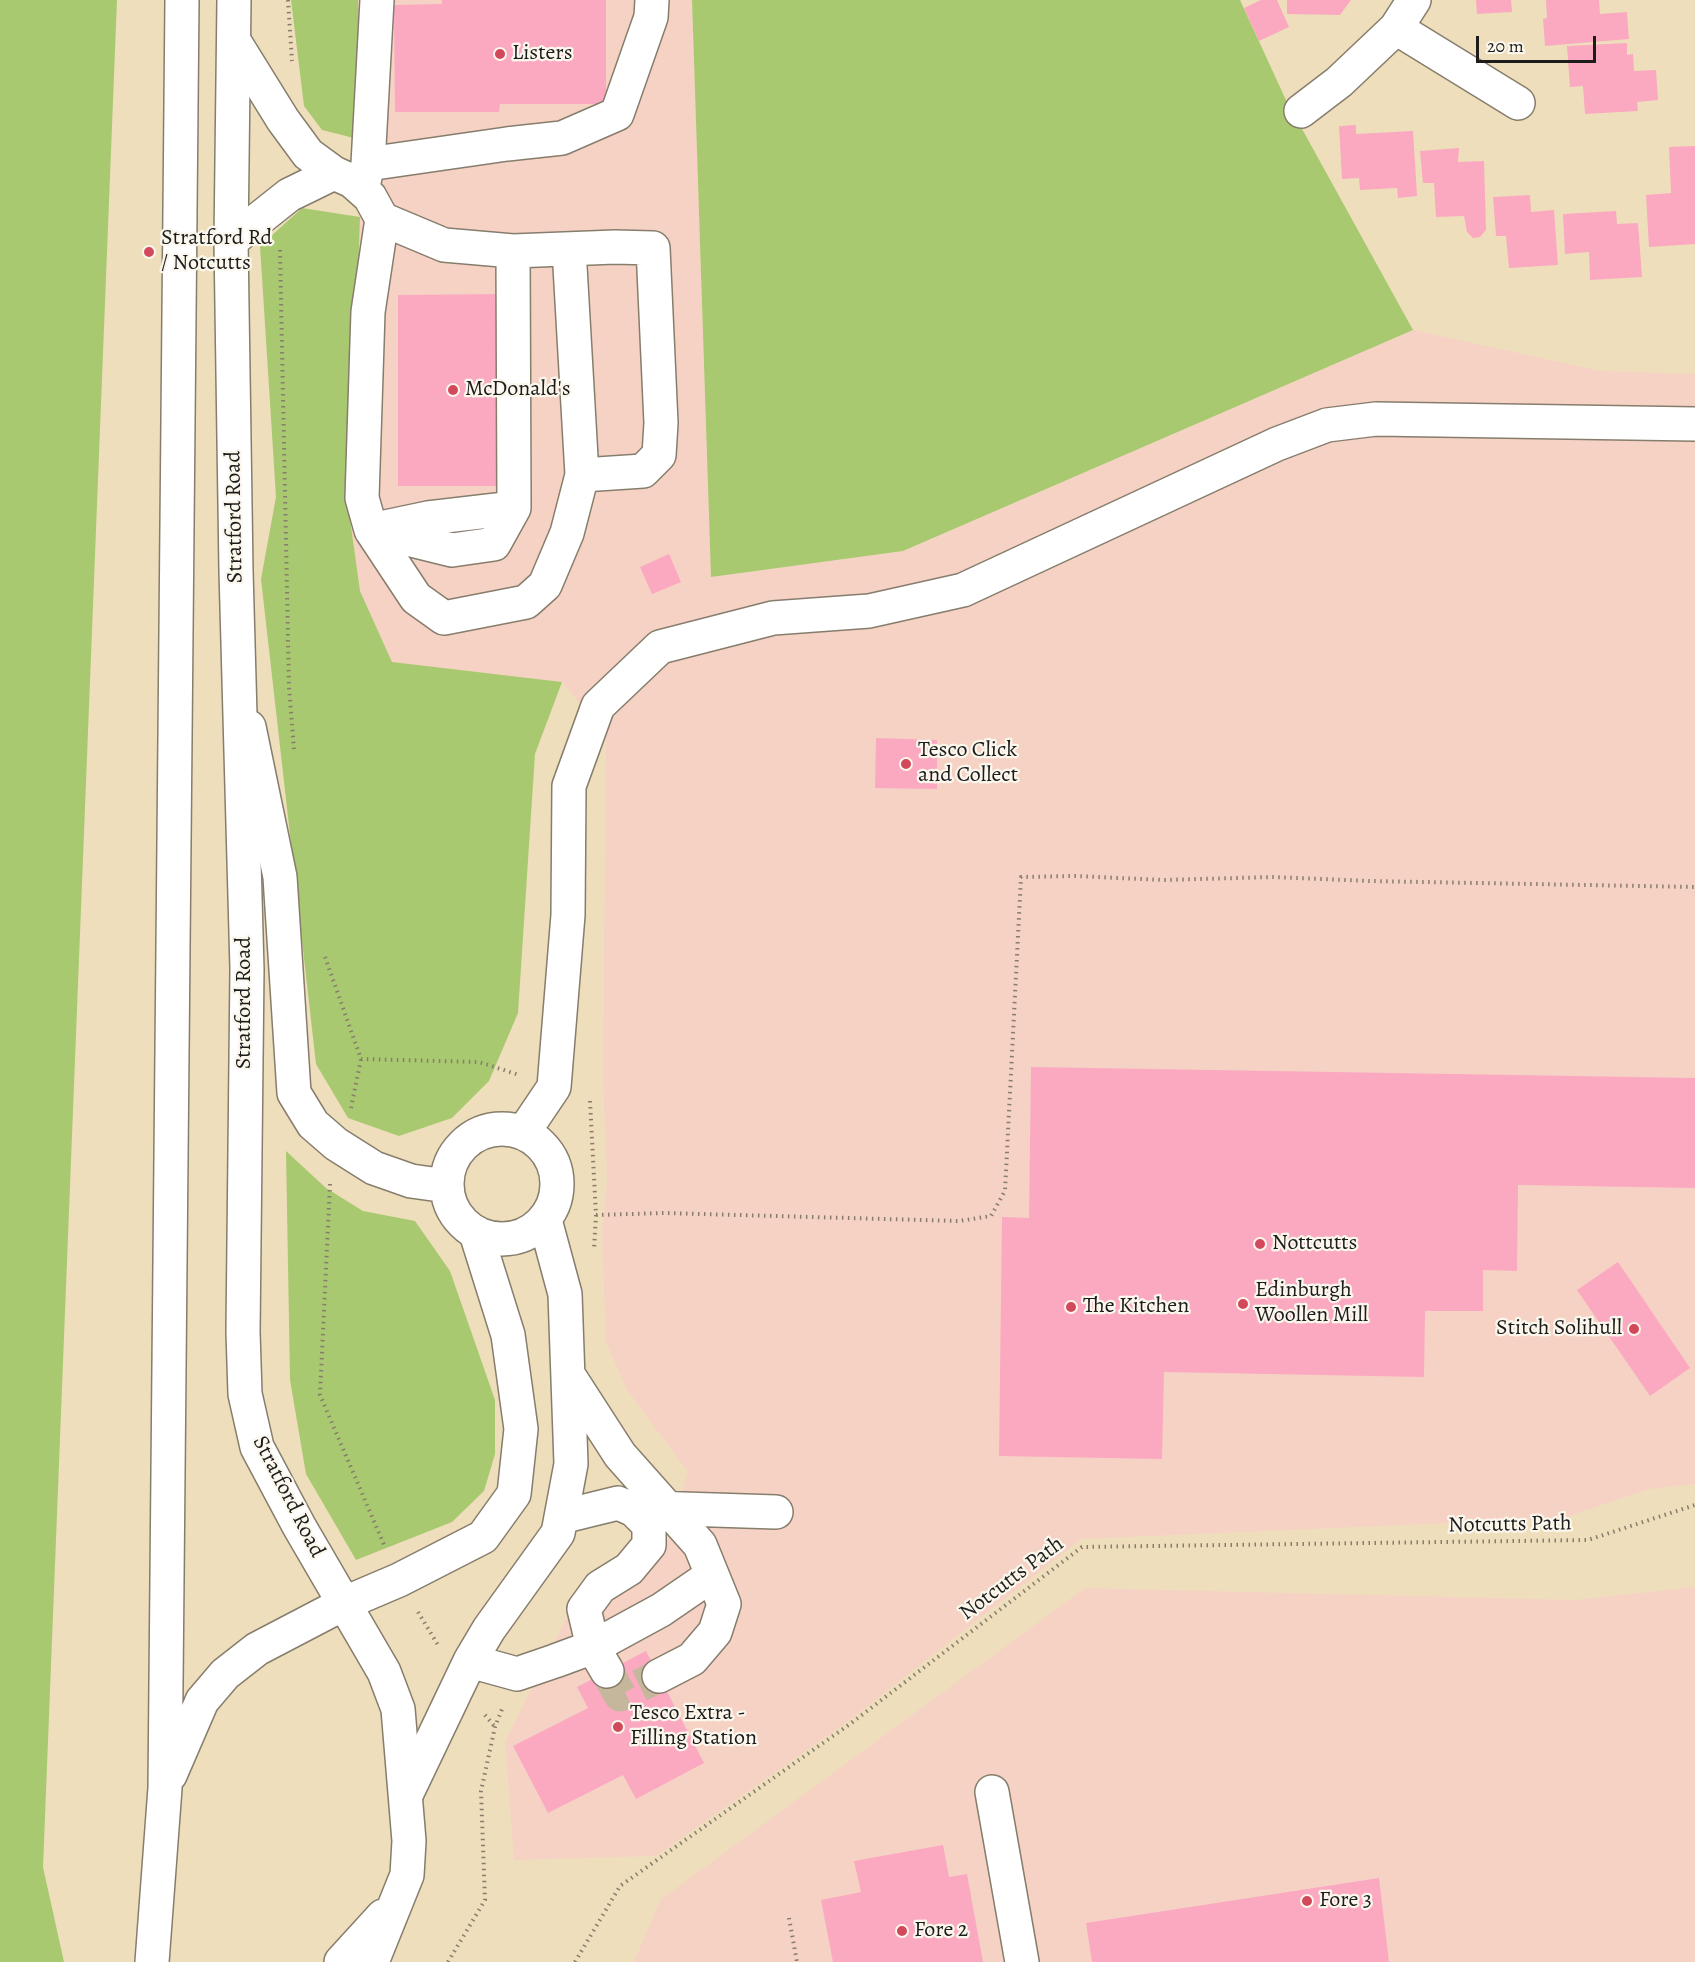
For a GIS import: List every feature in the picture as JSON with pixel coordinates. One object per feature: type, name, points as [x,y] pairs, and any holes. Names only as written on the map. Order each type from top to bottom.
[{"type":"main road","points":[[178,1962],[153,1951],[165,1788],[182,0]]},
{"type":"main road","name":"Stratford Road","points":[[234,0],[231,241],[236,571],[247,969],[243,1332],[245,1394],[257,1447],[298,1526],[384,1672],[398,1709],[410,1841],[406,1875],[372,1962]]},
{"type":"main road","points":[[377,0],[365,177],[370,198],[382,219],[444,245],[513,250],[653,249],[661,423],[659,456],[643,471],[582,475]]},
{"type":"main road","points":[[234,41],[283,120],[308,154],[334,173],[352,181],[507,144],[561,138],[617,114],[651,17],[652,0]]},
{"type":"main road","points":[[1302,111],[1339,82],[1396,28],[1414,0]]},
{"type":"main road","points":[[1396,28],[1518,103]]},
{"type":"main road","points":[[231,241],[289,195],[334,173]]},
{"type":"main road","points":[[382,219],[368,312],[362,498],[371,530],[416,598],[444,618],[526,602],[545,585],[567,533],[582,475],[569,249]]},
{"type":"main road","points":[[371,530],[452,550],[494,544],[514,508],[513,250]]},
{"type":"main road","points":[[523,1133],[554,1087],[567,915],[569,786],[598,706],[660,647],[773,618],[869,611],[963,590],[1277,444],[1327,425],[1376,419],[1695,424]]},
{"type":"main road","points":[[240,681],[280,877],[294,1093],[313,1124],[336,1144],[374,1168],[411,1181],[447,1186]]},
{"type":"main road","points":[[501,1128],[523,1133],[539,1143],[549,1155],[556,1172],[557,1193],[545,1220],[530,1232],[510,1239],[490,1238],[477,1233],[457,1216],[449,1199],[447,1186],[449,1167],[459,1149],[473,1136],[501,1128]]},
{"type":"main road","points":[[406,1796],[465,1672],[489,1629],[558,1533],[571,1464],[565,1294],[545,1220]]},
{"type":"main road","points":[[165,1788],[202,1701],[225,1674],[257,1649],[345,1603],[399,1580],[483,1537],[513,1494],[521,1429],[508,1335],[477,1233]]},
{"type":"main road","points":[[568,1374],[620,1455],[700,1545],[724,1604],[715,1632],[692,1659],[659,1676]]},
{"type":"main road","points":[[561,1517],[618,1503],[634,1510],[649,1525],[649,1545],[628,1569],[600,1587],[584,1609],[600,1659]]},
{"type":"main road","points":[[634,1510],[666,1507],[776,1512]]},
{"type":"main road","points":[[465,1672],[517,1674],[600,1659],[661,1610],[712,1575]]},
{"type":"main road","points":[[992,1792],[1022,1962]]},
{"type":"main road","points":[[341,1962],[393,1906]]},
{"type":"path","points":[[279,247],[289,687],[295,758]]},
{"type":"path","points":[[596,1215],[664,1213],[959,1221],[991,1216],[1005,1191],[1021,877],[1075,876],[1163,880],[1274,877],[1695,887]]},
{"type":"path","points":[[325,957],[361,1059],[350,1112],[336,1144],[330,1186],[320,1395],[399,1580],[465,1672],[495,1727]]},
{"type":"path","points":[[361,1059],[479,1062],[554,1087],[589,1090],[596,1215],[594,1251]]},
{"type":"path","name":"Notcutts Path","points":[[575,1962],[621,1886],[850,1724],[1082,1547],[1588,1540],[1695,1505]]},
{"type":"path","points":[[448,1962],[485,1900],[481,1791],[495,1727],[517,1674]]},
{"type":"path","points":[[789,1918],[797,1962]]},
{"type":"shaded area","points":[[358,0],[692,0],[711,577],[903,551],[1413,330],[1601,371],[1695,374],[1695,1484],[1649,1489],[1564,1518],[1081,1539],[847,1722],[656,1856],[514,1860],[505,1742],[568,1615],[664,1552],[688,1472],[627,1390],[606,1342],[602,1233],[607,1181],[603,1078],[606,735],[562,682],[392,662],[360,591],[350,519],[362,140]]},
{"type":"shaded area","points":[[1695,1587],[1695,1962],[634,1962],[660,1900],[1085,1588],[1574,1600]]},
{"type":"green space","points":[[0,0],[117,0],[43,1867],[64,1962],[0,1962]]},
{"type":"green space","points":[[291,0],[358,0],[362,140],[322,130],[304,106]]},
{"type":"green space","points":[[692,0],[1240,0],[1285,98],[1413,330],[903,551],[711,577]]},
{"type":"green space","points":[[302,208],[360,217],[350,519],[360,591],[392,662],[562,682],[535,754],[518,1013],[489,1081],[452,1118],[399,1136],[348,1118],[316,1064],[261,579],[276,497],[260,246]]},
{"type":"green space","points":[[286,1151],[326,1188],[363,1211],[415,1221],[450,1271],[495,1400],[495,1454],[484,1491],[452,1522],[356,1560],[306,1474],[290,1380]]},
{"type":"building","name":"Listers","points":[[442,0],[606,0],[606,104],[500,104],[499,112],[395,112],[394,5],[442,4]]},
{"type":"building","points":[[1261,0],[1277,0],[1289,27],[1259,41],[1244,8]]},
{"type":"building","points":[[1287,0],[1351,0],[1340,15],[1287,14]]},
{"type":"building","points":[[1476,0],[1511,0],[1512,12],[1477,14]]},
{"type":"building","points":[[1546,0],[1599,0],[1600,14],[1627,12],[1629,39],[1545,46],[1543,19],[1547,18]]},
{"type":"building","points":[[1627,43],[1627,55],[1633,54],[1634,71],[1656,70],[1658,100],[1637,102],[1638,111],[1585,114],[1583,86],[1570,87],[1567,46]]},
{"type":"building","points":[[1356,125],[1356,134],[1413,131],[1417,196],[1398,198],[1397,188],[1360,190],[1359,178],[1342,179],[1339,126]]},
{"type":"building","points":[[1695,146],[1695,244],[1649,247],[1646,195],[1671,193],[1669,147]]},
{"type":"building","points":[[1459,148],[1458,162],[1484,161],[1486,230],[1480,237],[1473,238],[1467,232],[1464,216],[1436,217],[1434,183],[1423,183],[1420,151]]},
{"type":"building","points":[[1530,195],[1531,212],[1554,210],[1558,265],[1509,268],[1506,236],[1496,236],[1493,197]]},
{"type":"building","points":[[1616,211],[1617,224],[1638,223],[1642,277],[1590,280],[1589,252],[1565,254],[1563,214]]},
{"type":"building","name":"McDonald's","points":[[508,294],[509,486],[398,486],[398,295]]},
{"type":"building","points":[[669,554],[681,582],[652,594],[640,567]]},
{"type":"building","name":"Tesco Click and Collect","points":[[876,738],[937,740],[937,789],[875,788]]},
{"type":"building","name":"Nottcutts","points":[[1031,1067],[1695,1078],[1695,1188],[1518,1185],[1517,1271],[1483,1270],[1483,1311],[1425,1311],[1424,1377],[1164,1372],[1162,1459],[999,1456],[1002,1217],[1029,1218]]},
{"type":"building","name":"Stitch Solihull","points":[[1618,1262],[1690,1368],[1650,1396],[1577,1290]]},
{"type":"building","name":"Tesco Extra - Filling Station","points":[[646,1651],[704,1763],[636,1799],[623,1775],[548,1813],[513,1746],[588,1708],[577,1687]]},
{"type":"building","name":"Fore 2","points":[[943,1845],[949,1877],[967,1874],[983,1962],[833,1962],[821,1900],[861,1892],[854,1861]]},
{"type":"building","name":"Fore 3","points":[[1379,1878],[1389,1962],[1092,1962],[1086,1923]]},
{"type":"tunnel","points":[[607,1671],[620,1695],[659,1676]]},
{"type":"place","name":"Listers","points":[[500,54]]},
{"type":"place","name":"Stratford Rd / Notcutts","points":[[149,252]]},
{"type":"place","name":"McDonald's","points":[[453,390]]},
{"type":"place","name":"Tesco Click and Collect","points":[[906,764]]},
{"type":"place","name":"Nottcutts","points":[[1260,1244]]},
{"type":"place","name":"Edinburgh Woollen Mill","points":[[1243,1304]]},
{"type":"place","name":"The Kitchen","points":[[1071,1307]]},
{"type":"place","name":"Stitch Solihull","points":[[1634,1329]]},
{"type":"place","name":"Tesco Extra - Filling Station","points":[[618,1727]]},
{"type":"place","name":"Fore 3","points":[[1307,1901]]},
{"type":"place","name":"Fore 2","points":[[902,1931]]}]
